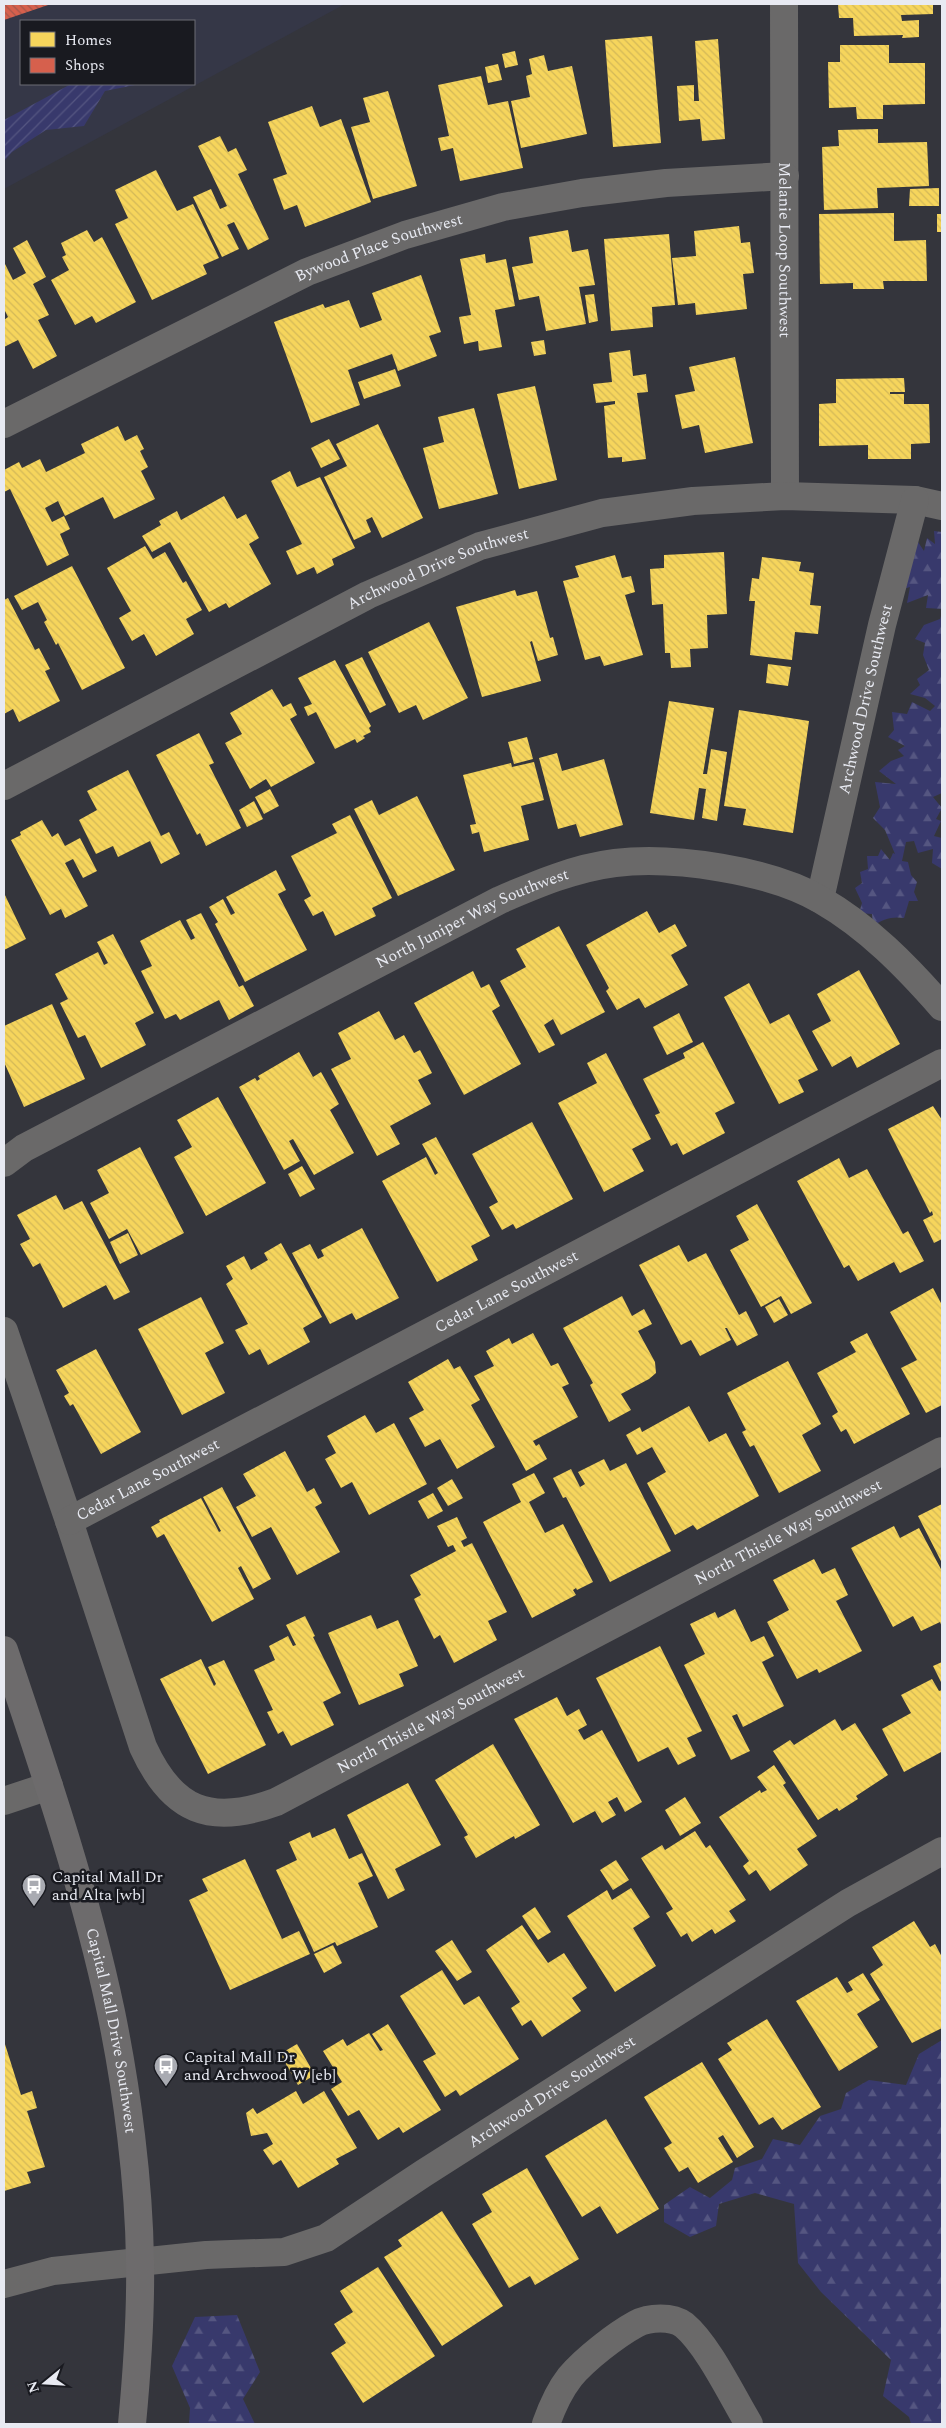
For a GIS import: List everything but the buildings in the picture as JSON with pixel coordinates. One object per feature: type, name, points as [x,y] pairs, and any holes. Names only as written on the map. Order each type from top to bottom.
[{"type":"street","name":"Melanie Loop Southwest","points":[[784,4],[785,496]]},
{"type":"street","name":"Bywood Place Southwest","points":[[4,424],[307,272],[405,235],[502,207],[582,193],[666,182],[785,176]]},
{"type":"street","name":"Archwood Drive Southwest","points":[[4,786],[368,595],[480,546],[602,513],[693,501],[785,496],[915,500],[942,506]]},
{"type":"street","name":"Archwood Drive Southwest","points":[[820,899],[882,625],[915,500]]},
{"type":"street","name":"North Juniper Way Southwest","points":[[4,1163],[24,1148],[500,900],[572,872],[615,863],[665,862],[719,868],[776,881],[820,899],[876,939],[942,1006]]},
{"type":"street","name":"Cedar Lane Southwest","points":[[69,1521],[942,1063]]},
{"type":"street","points":[[4,1331],[69,1521]]},
{"type":"street","name":"North Thistle Way Southwest","points":[[69,1521],[143,1747],[154,1772],[169,1790],[186,1803],[206,1812],[228,1814],[250,1812],[276,1802],[942,1451]]},
{"type":"street","name":"Capital Mall Drive Southwest","points":[[4,1650],[49,1786],[99,1961],[111,2014],[125,2100],[134,2179],[140,2261],[132,2424]]},
{"type":"street","points":[[4,1801],[49,1786]]},
{"type":"street","name":"Archwood Drive Southwest","points":[[4,2284],[54,2271],[140,2261],[206,2255],[284,2252],[326,2238],[424,2172],[848,1903],[942,1851]]},
{"type":"street","points":[[546,2424],[555,2401],[571,2376],[591,2357],[638,2323],[666,2318],[683,2324],[699,2341],[750,2424]]},
{"type":"shaded area","points":[[4,4],[345,4],[4,189]]},
{"type":"green space","points":[[69,85],[135,85],[105,91],[84,126],[46,130],[12,152],[4,161],[4,120]]},
{"type":"green space","points":[[934,531],[942,532],[942,609],[926,608],[928,595],[907,603],[910,587],[897,591],[894,553],[914,559],[916,539],[924,551],[927,538],[935,544]]},
{"type":"green space","points":[[942,613],[942,793],[933,797],[942,808],[936,819],[941,821],[934,836],[942,838],[942,869],[932,863],[933,849],[918,853],[914,841],[906,842],[902,861],[908,862],[911,875],[917,882],[914,892],[918,901],[909,901],[904,918],[888,919],[873,926],[872,914],[859,913],[862,903],[855,888],[862,883],[860,872],[868,869],[867,856],[878,856],[881,849],[890,860],[893,853],[895,854],[885,830],[873,818],[880,807],[875,782],[896,784],[879,771],[891,761],[904,756],[898,750],[905,746],[888,737],[894,730],[892,712],[907,714],[912,702],[930,711],[935,706],[925,698],[910,694],[920,685],[917,679],[929,670],[923,655],[925,643],[915,639],[924,625],[940,619]]},
{"type":"green space","points":[[942,2040],[942,2424],[911,2424],[909,2417],[883,2396],[891,2360],[821,2292],[798,2263],[794,2204],[755,2193],[719,2204],[716,2226],[690,2237],[664,2222],[664,2205],[690,2187],[710,2198],[732,2180],[735,2168],[762,2159],[773,2139],[800,2145],[820,2116],[841,2109],[846,2093],[869,2080],[906,2085],[919,2054]]},
{"type":"green space","points":[[237,2315],[260,2372],[243,2399],[255,2424],[189,2424],[190,2408],[172,2366],[195,2317]]},
{"type":"place","name":"Capital Mall Dr and Alta [wb]","points":[[34,1907]]},
{"type":"place","name":"Capital Mall Dr and Archwood W [eb]","points":[[166,2087]]}]
